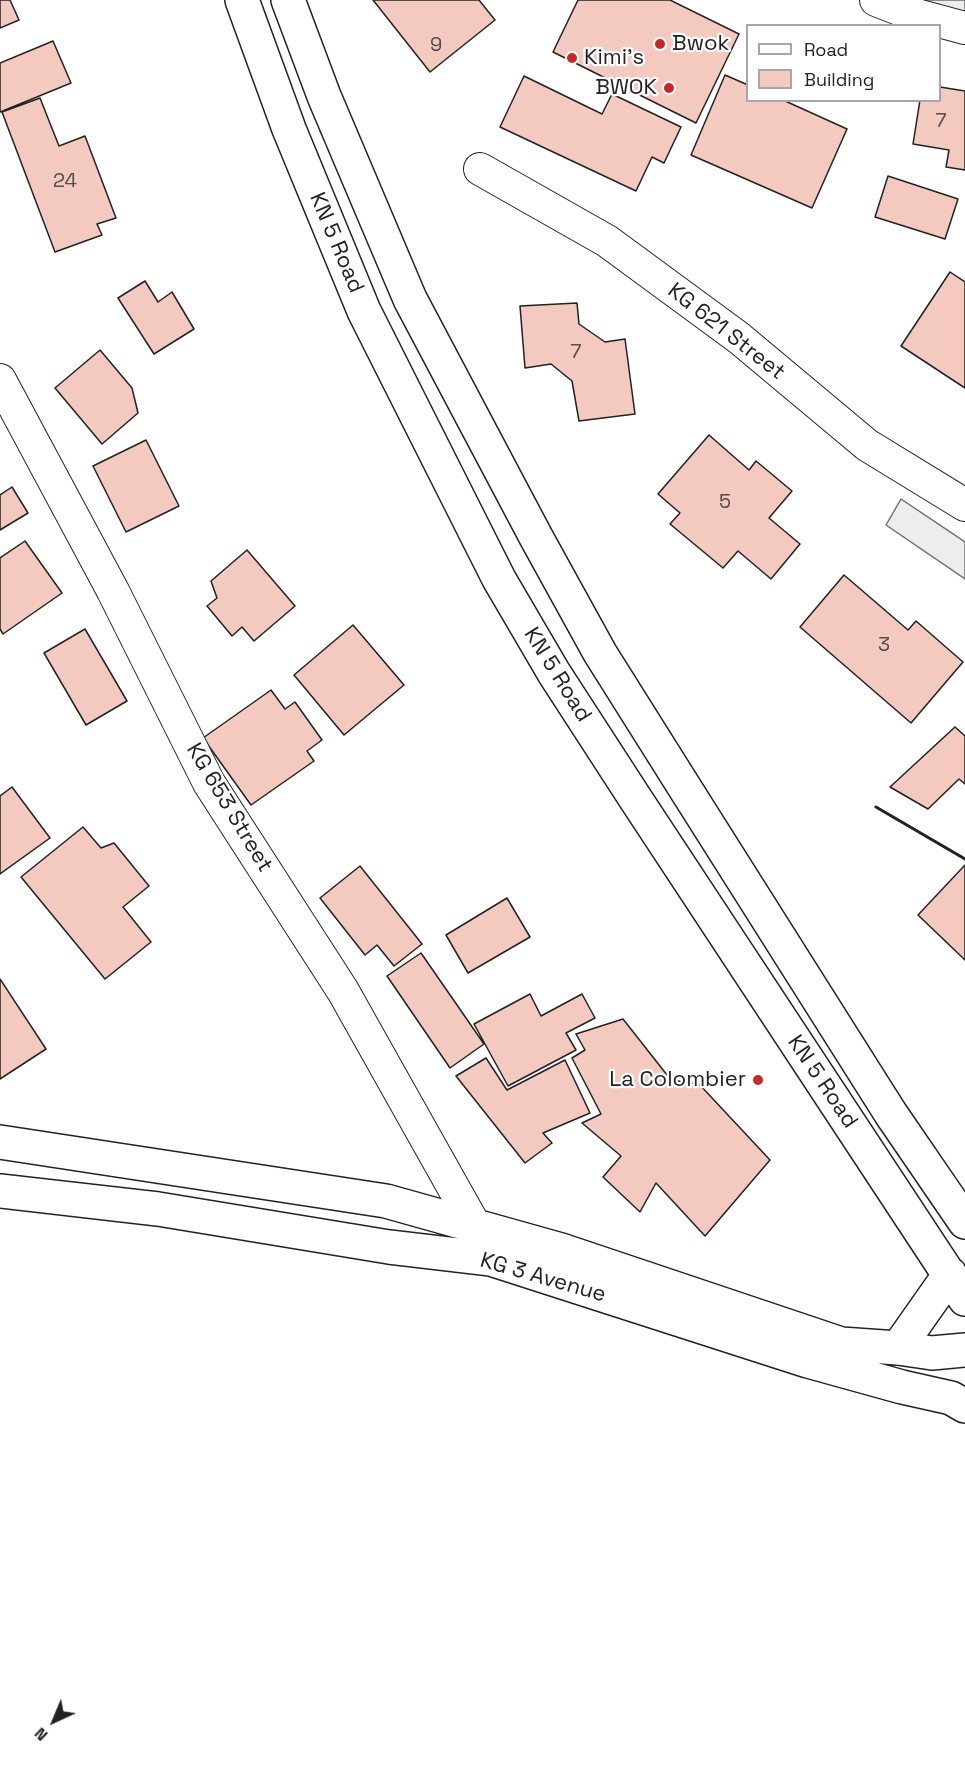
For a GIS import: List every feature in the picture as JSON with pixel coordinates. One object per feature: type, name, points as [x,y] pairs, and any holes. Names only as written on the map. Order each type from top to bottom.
[{"type":"main road","name":"KN 5 Road","points":[[242,0],[289,129],[364,311],[499,579],[554,673],[957,1287]]},
{"type":"main road","name":"KN 5 Road","points":[[288,0],[324,96],[410,299],[541,547],[600,653],[682,785],[891,1114],[965,1222]]},
{"type":"main road","name":"KG 3 Avenue","points":[[0,1142],[386,1201],[561,1250],[841,1344],[932,1353],[965,1350]]},
{"type":"main road","name":"KG 3 Avenue","points":[[0,1191],[158,1209],[389,1247],[491,1259],[808,1360],[902,1388],[951,1398],[965,1406]]},
{"type":"main road","points":[[898,1348],[957,1287]]},
{"type":"street","points":[[876,0],[909,13],[965,28]]},
{"type":"street","name":"KG 621 Street","points":[[480,169],[607,241],[739,338],[867,445],[965,505]]},
{"type":"street","name":"KG 653 Street","points":[[0,381],[113,591],[209,783],[343,991],[475,1226]]},
{"type":"shaded area","points":[[894,0],[965,0],[965,18]]},
{"type":"shaded area","points":[[901,499],[965,542],[965,579],[886,525]]},
{"type":"building","points":[[0,0],[10,0],[19,20],[0,28]]},
{"type":"building","points":[[373,0],[479,0],[495,20],[430,72]]},
{"type":"building","name":"BWOK","points":[[578,0],[670,0],[739,34],[696,123],[553,52]]},
{"type":"building","points":[[53,41],[71,83],[0,112],[0,63]]},
{"type":"building","points":[[725,75],[746,84],[746,102],[787,102],[847,129],[812,208],[691,155]]},
{"type":"building","points":[[524,76],[602,114],[612,94],[681,127],[664,163],[652,157],[636,191],[500,127]]},
{"type":"building","points":[[941,87],[965,91],[965,170],[946,167],[949,150],[913,144],[920,102],[941,102]]},
{"type":"building","points":[[40,98],[59,146],[85,136],[116,218],[97,224],[102,235],[55,252],[2,112]]},
{"type":"building","points":[[888,176],[958,199],[945,239],[875,217]]},
{"type":"building","points":[[950,272],[965,282],[965,388],[901,346]]},
{"type":"building","points":[[145,281],[158,302],[172,292],[194,329],[154,354],[118,298]]},
{"type":"building","points":[[577,303],[579,324],[605,342],[625,339],[635,414],[579,421],[572,381],[551,364],[525,368],[520,306]]},
{"type":"building","points":[[100,350],[132,388],[138,413],[102,444],[55,388]]},
{"type":"building","points":[[709,435],[749,470],[756,461],[792,491],[769,518],[800,544],[771,579],[738,551],[723,568],[670,524],[680,513],[658,494]]},
{"type":"building","points":[[146,440],[179,506],[126,532],[93,466]]},
{"type":"building","points":[[12,487],[28,513],[0,530],[0,495]]},
{"type":"building","points":[[25,541],[62,593],[3,634],[0,629],[0,558]]},
{"type":"building","points":[[247,550],[295,606],[254,641],[242,627],[232,636],[207,606],[217,598],[211,581]]},
{"type":"building","points":[[844,575],[908,630],[916,621],[963,662],[911,723],[800,627]]},
{"type":"building","points":[[353,625],[404,685],[344,735],[294,675]]},
{"type":"building","points":[[85,629],[127,701],[86,725],[44,653]]},
{"type":"building","points":[[271,690],[285,709],[295,702],[322,740],[307,751],[314,761],[251,805],[203,738]]},
{"type":"building","points":[[955,727],[965,736],[965,784],[959,779],[928,809],[890,787]]},
{"type":"building","points":[[12,787],[50,838],[0,874],[0,796]]},
{"type":"building","points":[[83,827],[101,848],[114,843],[149,886],[123,907],[151,942],[105,979],[21,877]]},
{"type":"building","points":[[965,865],[965,960],[918,915]]},
{"type":"building","points":[[360,866],[422,944],[394,966],[377,945],[365,955],[320,898]]},
{"type":"building","points":[[507,898],[530,937],[468,973],[446,935]]},
{"type":"building","points":[[421,953],[484,1044],[450,1068],[387,976]]},
{"type":"building","points":[[0,979],[46,1049],[0,1079]]},
{"type":"building","points":[[530,994],[541,1016],[582,994],[595,1018],[566,1033],[576,1050],[508,1086],[474,1024]]},
{"type":"building","points":[[623,1019],[671,1080],[699,1084],[770,1160],[705,1236],[656,1183],[640,1212],[603,1177],[621,1156],[582,1123],[601,1114],[572,1058],[585,1050],[576,1034]]},
{"type":"building","points":[[486,1058],[507,1090],[565,1060],[590,1113],[543,1133],[552,1143],[525,1163],[456,1076]]},
{"type":"wall","points":[[876,807],[965,859]]},
{"type":"place","name":"Bwok","points":[[660,44]]},
{"type":"place","name":"Kimi's","points":[[572,58]]},
{"type":"place","name":"BWOK","points":[[669,88]]},
{"type":"place","name":"La Colombier","points":[[758,1080]]}]
